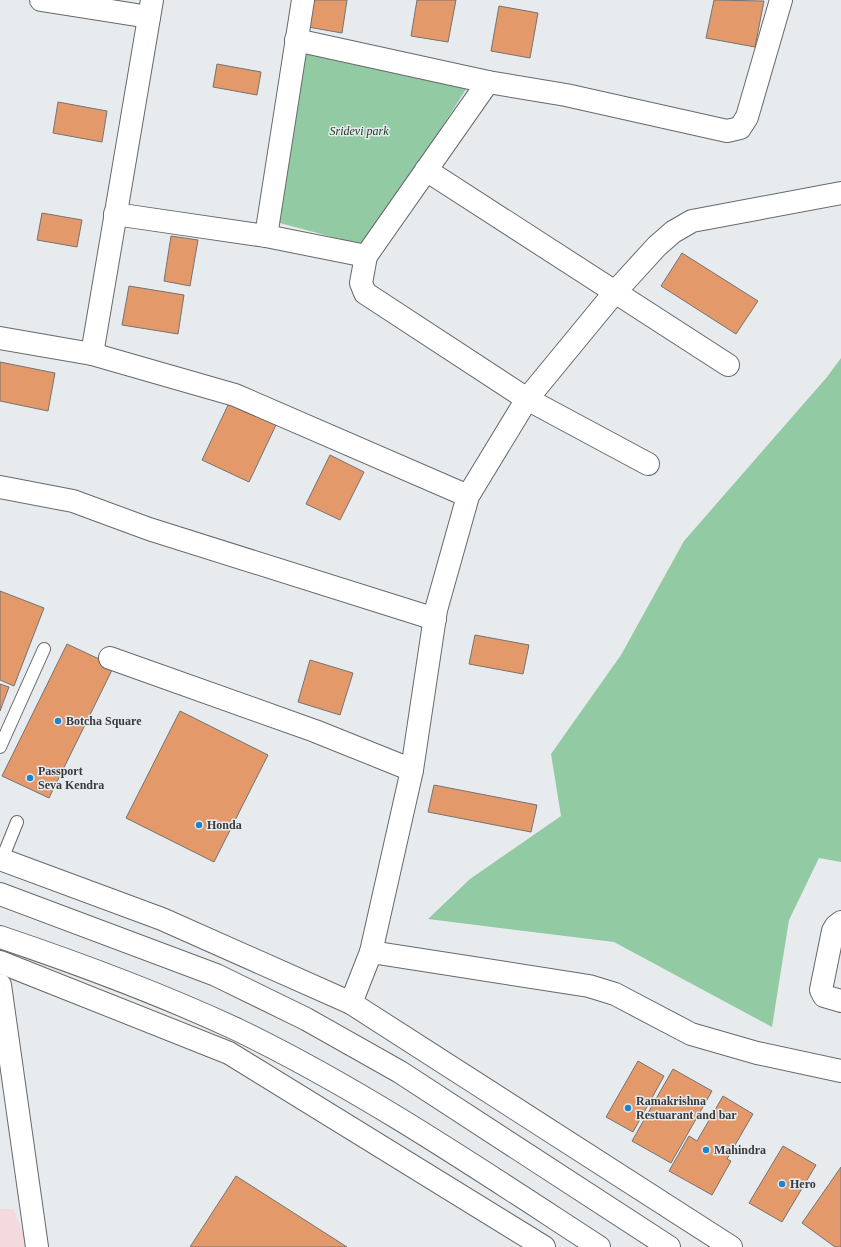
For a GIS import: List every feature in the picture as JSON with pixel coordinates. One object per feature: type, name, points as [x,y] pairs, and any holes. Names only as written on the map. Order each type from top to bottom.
[{"type":"street","points":[[41,0],[151,9],[92,354]]},
{"type":"street","points":[[266,236],[303,0]]},
{"type":"street","points":[[296,40],[488,82],[566,95],[727,131],[740,128],[748,117],[781,0]]},
{"type":"street","points":[[488,82],[366,256],[361,283],[365,293],[527,399],[648,464]]},
{"type":"street","points":[[426,170],[728,366]]},
{"type":"street","points":[[351,1004],[372,952],[412,770],[435,619],[468,496],[527,399],[615,292],[657,246],[673,232],[692,221],[841,193]]},
{"type":"street","points":[[115,214],[266,236],[366,256]]},
{"type":"street","points":[[0,338],[92,354],[235,395],[468,496]]},
{"type":"street","points":[[0,487],[73,501],[149,529],[435,619]]},
{"type":"street","points":[[110,658],[316,731],[412,770]]},
{"type":"street","points":[[1,859],[162,919],[351,1004],[731,1247]]},
{"type":"street","points":[[0,894],[216,975],[306,1019],[400,1072],[669,1247]]},
{"type":"street","points":[[841,922],[833,931],[821,990],[824,996],[841,1001]]},
{"type":"street","points":[[0,937],[116,979],[238,1030],[305,1065],[386,1111],[599,1247]]},
{"type":"street","points":[[372,952],[589,986],[615,994],[691,1034],[757,1053],[841,1071]]},
{"type":"street","points":[[0,962],[229,1053],[544,1247]]},
{"type":"street","points":[[0,985],[37,1247]]},
{"type":"lane","points":[[0,747],[44,649]]},
{"type":"lane","points":[[1,859],[17,822]]},
{"type":"shaded area","points":[[0,1209],[13,1209],[30,1247],[0,1247]]},
{"type":"green space","name":"Sridevi park","points":[[302,52],[470,83],[366,246],[276,222]]},
{"type":"green space","points":[[841,358],[841,862],[819,858],[789,920],[772,1027],[614,942],[428,919],[470,879],[561,816],[551,754],[621,655],[684,541],[827,377]]},
{"type":"building","points":[[312,0],[347,0],[342,33],[308,27]]},
{"type":"building","points":[[417,0],[456,0],[448,42],[411,36]]},
{"type":"building","points":[[714,0],[764,1],[755,47],[706,38]]},
{"type":"building","points":[[499,6],[538,13],[530,58],[491,51]]},
{"type":"building","points":[[217,64],[261,72],[257,95],[213,87]]},
{"type":"building","points":[[58,102],[107,111],[102,142],[53,133]]},
{"type":"building","points":[[42,213],[82,220],[77,247],[37,240]]},
{"type":"building","points":[[171,236],[198,240],[190,286],[164,281]]},
{"type":"building","points":[[682,253],[758,301],[736,334],[661,286]]},
{"type":"building","points":[[129,286],[184,295],[178,334],[122,325]]},
{"type":"building","points":[[0,362],[55,373],[48,411],[0,401]]},
{"type":"building","points":[[229,403],[276,425],[249,482],[202,460]]},
{"type":"building","points":[[330,455],[364,472],[340,520],[306,504]]},
{"type":"building","points":[[0,591],[44,608],[14,686],[0,680]]},
{"type":"building","points":[[475,635],[529,645],[523,674],[469,664]]},
{"type":"building","name":"Botcha Square","points":[[67,644],[114,666],[49,798],[2,776]]},
{"type":"building","points":[[310,660],[353,673],[340,715],[298,702]]},
{"type":"building","points":[[0,684],[9,687],[0,711]]},
{"type":"building","points":[[180,711],[268,755],[214,862],[126,818]]},
{"type":"building","points":[[434,785],[537,805],[531,832],[428,812]]},
{"type":"building","points":[[638,1061],[664,1076],[633,1132],[606,1117]]},
{"type":"building","points":[[673,1069],[712,1091],[671,1163],[632,1141]]},
{"type":"building","name":"Mahindra","points":[[723,1096],[753,1114],[727,1159],[731,1161],[712,1195],[669,1171],[689,1136],[697,1141]]},
{"type":"building","name":"Hero","points":[[783,1146],[816,1165],[782,1222],[749,1203]]},
{"type":"building","points":[[841,1167],[841,1247],[835,1247],[802,1223]]},
{"type":"building","points":[[236,1176],[347,1247],[190,1247]]},
{"type":"place","name":"Botcha Square","points":[[58,721]]},
{"type":"place","name":"Passport Seva Kendra","points":[[30,778]]},
{"type":"place","name":"Honda","points":[[199,825]]},
{"type":"place","name":"Ramakrishna Restuarant and bar","points":[[628,1108]]},
{"type":"place","name":"Mahindra","points":[[706,1150]]},
{"type":"place","name":"Hero","points":[[782,1184]]}]
